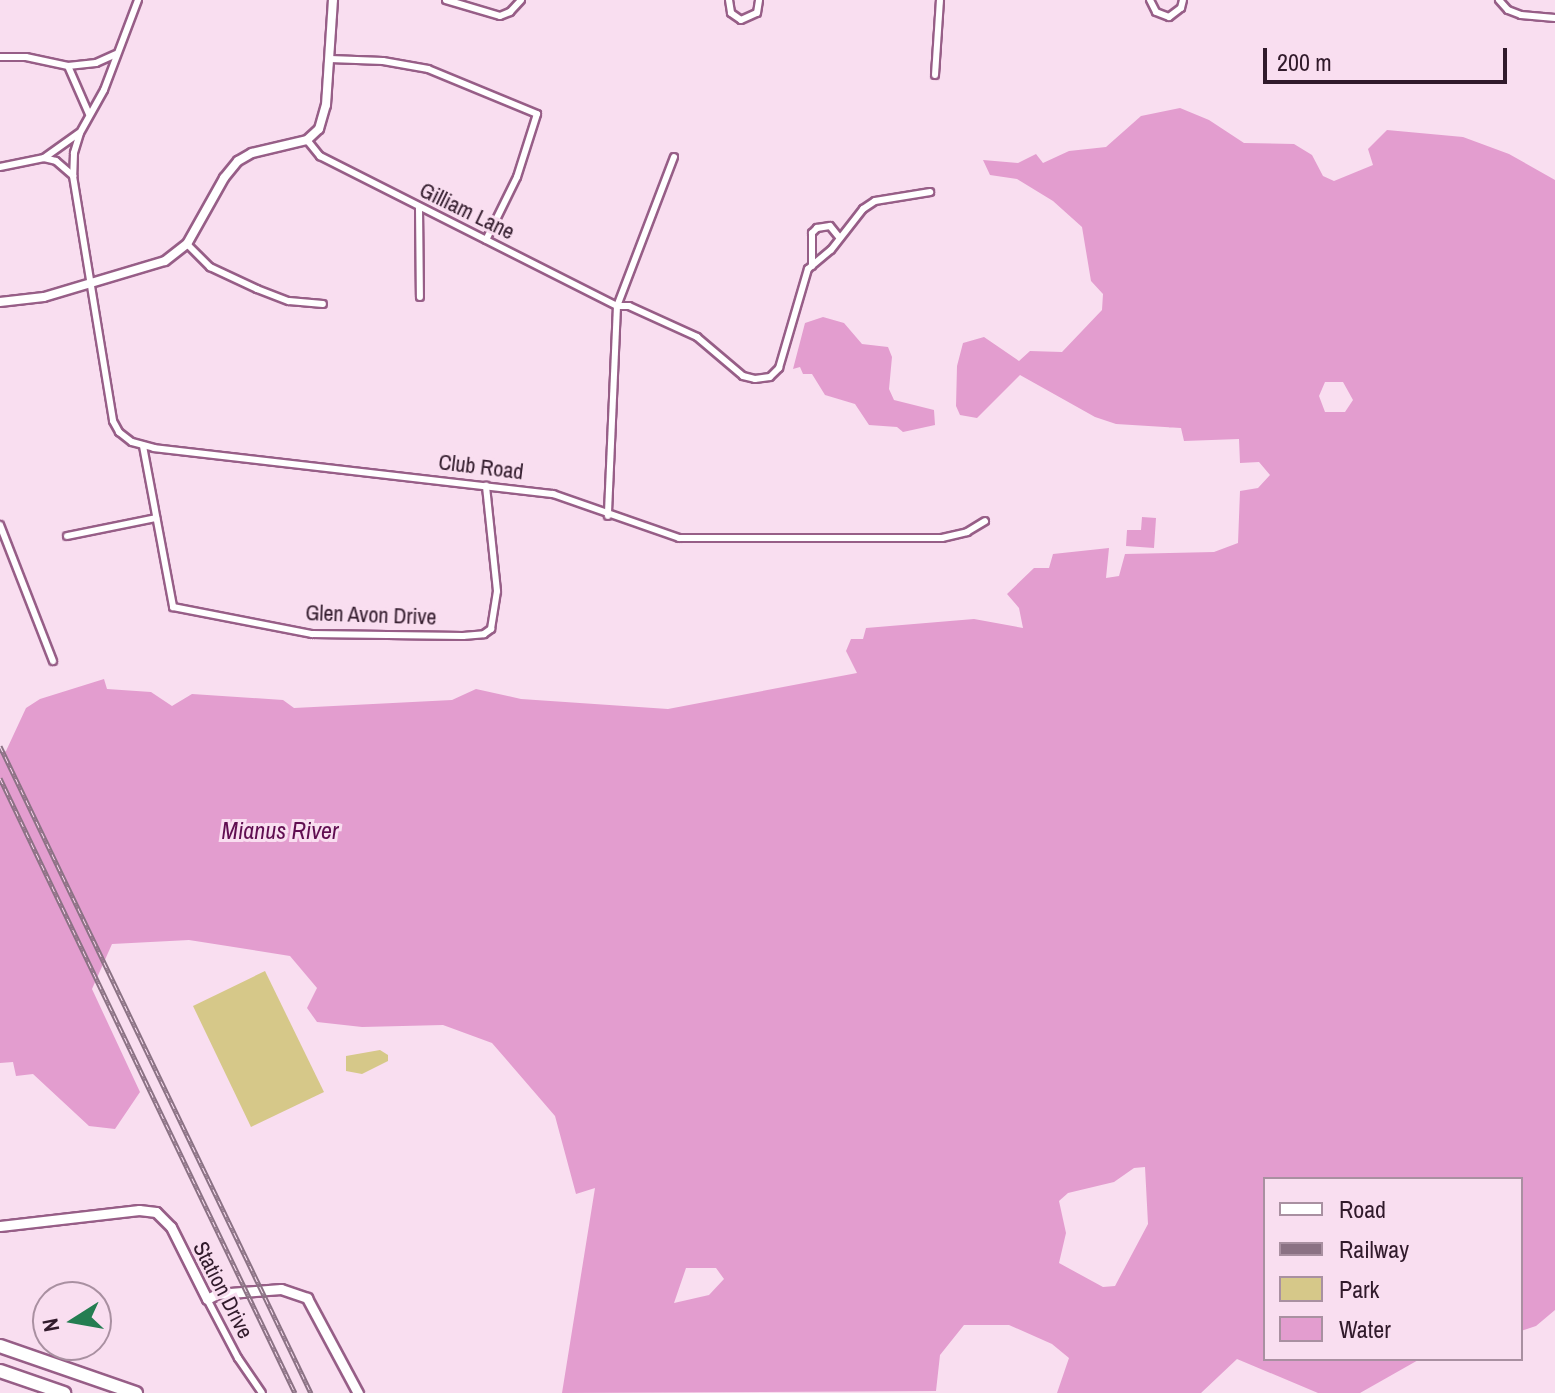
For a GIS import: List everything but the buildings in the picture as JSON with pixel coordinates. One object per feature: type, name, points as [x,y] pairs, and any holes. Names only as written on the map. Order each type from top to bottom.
[{"type":"highway","points":[[0,1346],[136,1393]]},
{"type":"highway","points":[[0,1371],[64,1393]]},
{"type":"main road","name":"Station Drive","points":[[0,1226],[148,1210],[160,1214],[168,1222],[207,1299]]},
{"type":"main road","points":[[207,1299],[217,1294],[281,1289],[304,1295],[314,1306],[358,1393]]},
{"type":"street","points":[[138,0],[104,90],[80,133],[74,153],[73,176],[113,421],[122,435],[143,446]]},
{"type":"street","points":[[0,302],[44,297],[165,261],[187,244],[224,178],[238,161],[252,153],[307,140],[319,129],[326,105],[333,0]]},
{"type":"street","points":[[446,0],[500,16],[510,12],[521,0]]},
{"type":"street","points":[[718,0],[729,1],[736,18],[748,20],[757,13],[759,0]]},
{"type":"street","points":[[935,75],[940,0]]},
{"type":"street","points":[[1150,0],[1156,12],[1169,17],[1181,8],[1183,0]]},
{"type":"street","points":[[1499,0],[1508,10],[1521,15],[1555,18]]},
{"type":"street","points":[[0,57],[26,57],[68,66],[96,63],[119,51]]},
{"type":"street","points":[[330,59],[383,61],[428,69],[537,114],[517,177],[486,240]]},
{"type":"street","points":[[68,66],[89,114]]},
{"type":"street","points":[[0,167],[44,158],[80,133]]},
{"type":"street","name":"Gilliam Lane","points":[[307,140],[320,156],[419,208],[617,306],[629,306],[697,337],[743,376],[755,379],[770,377],[779,368],[802,285],[812,266]]},
{"type":"street","points":[[608,516],[617,306],[674,157]]},
{"type":"street","points":[[44,158],[56,161],[73,176]]},
{"type":"street","points":[[812,266],[863,209],[875,201],[930,192]]},
{"type":"street","points":[[419,208],[420,297]]},
{"type":"street","points":[[812,266],[812,233],[817,228],[830,226],[839,237]]},
{"type":"street","points":[[187,244],[210,267],[257,289],[289,301],[323,304]]},
{"type":"street","name":"Club Road","points":[[143,446],[553,494],[608,516],[679,538],[942,538],[967,532],[985,521]]},
{"type":"street","name":"Glen Avon Drive","points":[[143,446],[173,607],[312,634],[484,634],[495,620],[497,591],[486,486]]},
{"type":"street","points":[[67,536],[156,518]]},
{"type":"street","points":[[0,525],[53,661]]},
{"type":"street","name":"Station Drive","points":[[207,1299],[238,1358],[262,1393]]},
{"type":"green space","points":[[265,971],[324,1092],[251,1127],[193,1006]]},
{"type":"green space","points":[[380,1050],[388,1055],[388,1061],[362,1074],[346,1071],[346,1056]]},
{"type":"water","name":"Mianus River","points":[[1180,108],[1209,120],[1244,143],[1294,144],[1312,155],[1323,176],[1334,181],[1373,165],[1368,149],[1387,130],[1463,137],[1509,154],[1555,180],[1555,1310],[1536,1326],[1523,1330],[1523,1177],[1263,1177],[1263,1361],[1416,1361],[1360,1393],[1318,1393],[1237,1359],[1201,1393],[1057,1393],[1069,1358],[1052,1344],[1009,1325],[964,1325],[940,1355],[936,1391],[562,1393],[595,1188],[576,1194],[555,1116],[492,1043],[443,1025],[362,1027],[317,1022],[307,1008],[317,988],[290,956],[189,940],[112,944],[92,989],[140,1092],[115,1129],[89,1126],[33,1074],[16,1076],[13,1062],[0,1063],[0,753],[6,751],[26,708],[40,699],[104,679],[107,689],[151,692],[172,706],[192,694],[283,700],[294,708],[452,700],[476,689],[521,699],[668,709],[857,673],[846,651],[851,639],[863,639],[866,628],[974,619],[1023,628],[1019,608],[1007,594],[1034,568],[1049,568],[1053,554],[1109,548],[1106,578],[1119,576],[1125,554],[1214,552],[1238,543],[1240,491],[1258,488],[1270,475],[1259,462],[1240,463],[1239,439],[1184,441],[1181,428],[1116,424],[1095,417],[1020,375],[977,418],[960,415],[956,406],[957,366],[963,343],[984,337],[1019,361],[1030,351],[1062,352],[1102,310],[1103,294],[1091,281],[1082,227],[1053,201],[1017,179],[990,175],[983,160],[1018,163],[1036,154],[1043,163],[1069,151],[1106,147],[1141,116]],"holes":[[[1325,382],[1343,382],[1353,400],[1345,412],[1325,412],[1319,396]],[[1145,1167],[1148,1224],[1115,1286],[1103,1287],[1059,1263],[1066,1233],[1059,1201],[1068,1193],[1114,1182],[1134,1168]],[[686,1268],[716,1268],[724,1279],[709,1295],[674,1303]]]},
{"type":"water","points":[[823,317],[844,323],[862,344],[888,347],[892,357],[889,389],[894,400],[934,410],[935,425],[903,432],[897,427],[869,425],[855,404],[825,395],[812,374],[803,374],[800,367],[793,369],[805,323]]},
{"type":"water","points":[[1142,517],[1156,518],[1154,548],[1126,546],[1127,530],[1141,530]]},
{"type":"railway","points":[[0,746],[311,1393]]},
{"type":"railway","points":[[0,778],[295,1393]]}]
